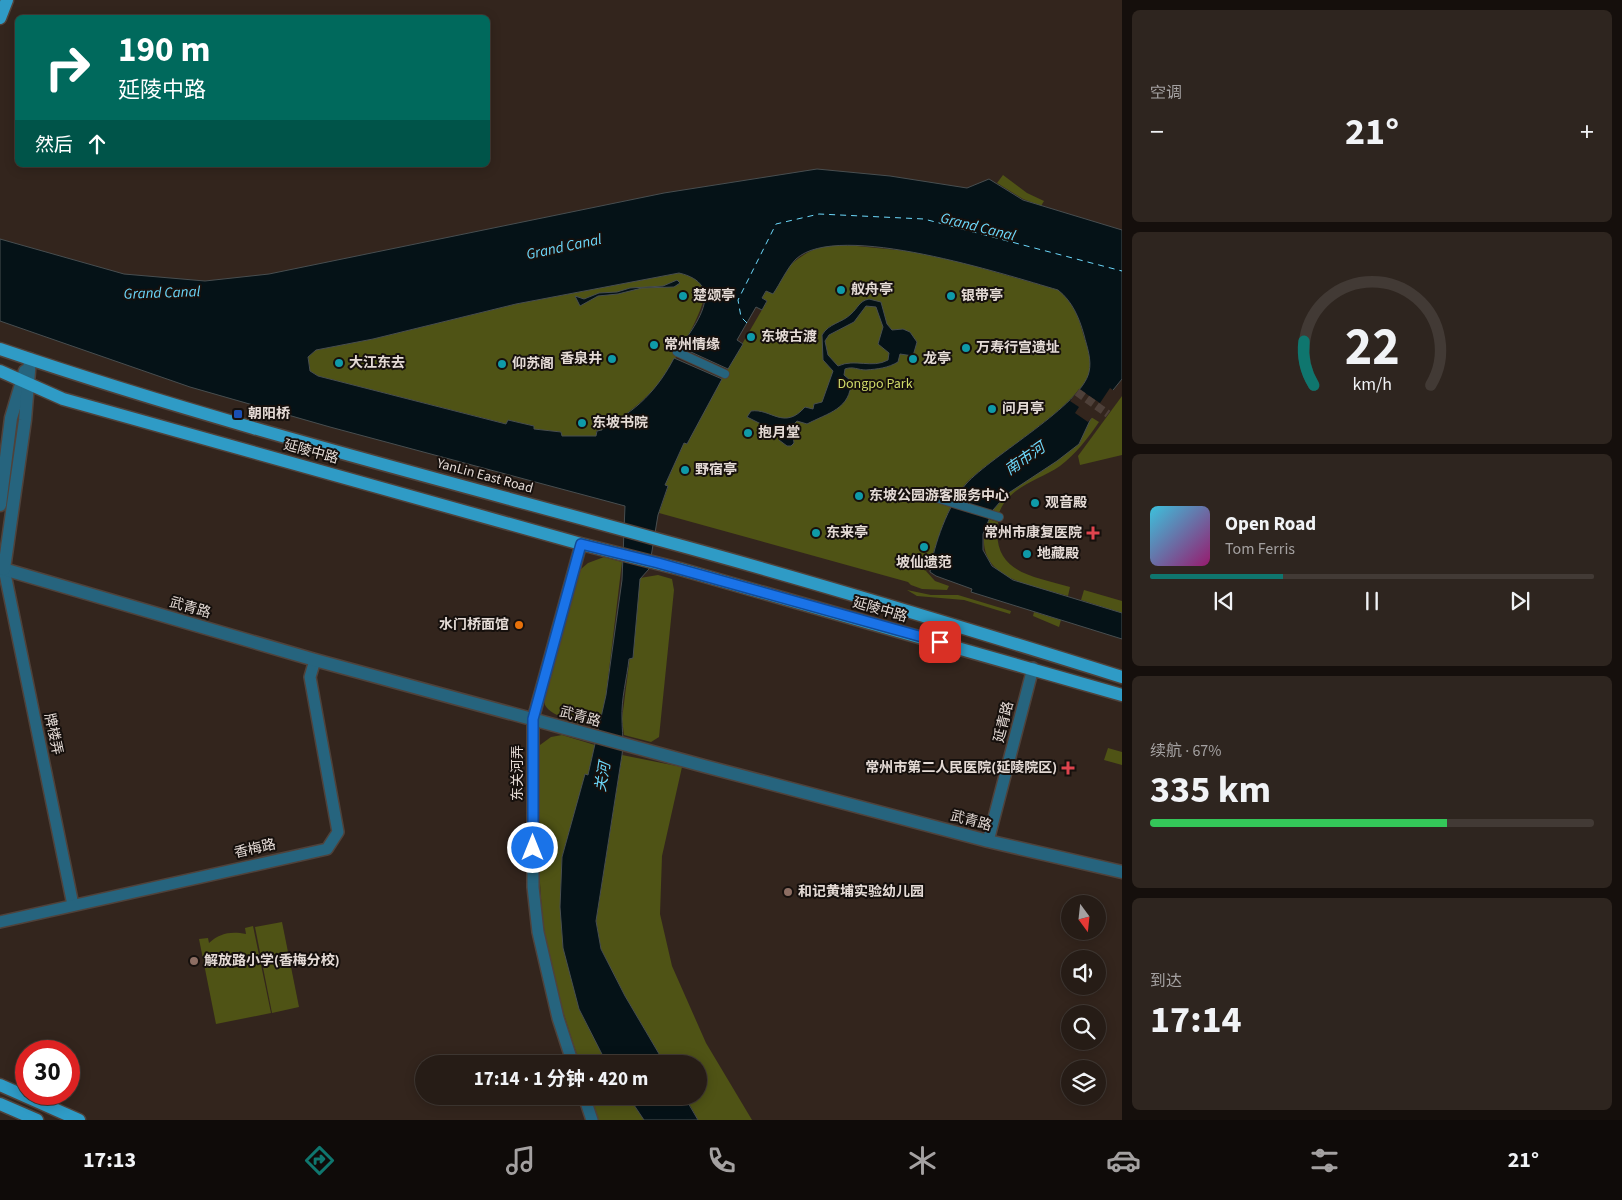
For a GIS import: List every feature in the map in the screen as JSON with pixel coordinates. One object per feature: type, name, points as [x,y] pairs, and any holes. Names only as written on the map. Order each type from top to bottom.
[{"type":"main road","points":[[0,18],[7,0]]},
{"type":"main road","name":"延陵中路","points":[[0,349],[343,453],[661,540],[1122,677]]},
{"type":"main road","name":"延陵中路","points":[[0,371],[63,399],[581,544],[658,563],[1033,668],[1122,695]]},
{"type":"main road","points":[[0,1085],[79,1120]]},
{"type":"main road","points":[[0,1104],[36,1120]]},
{"type":"street","points":[[677,352],[725,374]]},
{"type":"street","name":"牌楼弄","points":[[1,569],[30,359]]},
{"type":"street","name":"牌楼弄","points":[[0,505],[11,418],[26,382]]},
{"type":"street","points":[[933,497],[999,517]]},
{"type":"street","name":"东关河弄","points":[[570,1055],[545,968],[537,923],[533,887],[533,719],[581,544]]},
{"type":"street","name":"牌楼弄","points":[[0,555],[1,569],[73,905]]},
{"type":"street","name":"武青路","points":[[1,569],[315,660],[592,736],[988,841],[1122,872]]},
{"type":"street","name":"香梅路","points":[[0,922],[327,849],[338,832],[310,677],[315,660]]},
{"type":"street","name":"延青路","points":[[988,841],[1033,668]]},
{"type":"street","points":[[587,1105],[592,1120]]},
{"type":"green space","points":[[1003,175],[1027,193],[1044,201],[1041,206],[1023,199],[997,183]]},
{"type":"green space","name":"Dongpo Park","points":[[846,245],[928,253],[1058,290],[1074,310],[1088,348],[1090,371],[1084,384],[1072,398],[980,471],[959,491],[943,525],[926,571],[935,581],[949,586],[947,590],[922,589],[908,582],[659,513],[668,487],[665,485],[684,443],[687,444],[702,413],[767,301],[762,298],[767,290],[780,274],[804,255],[822,247]]},
{"type":"green space","points":[[679,273],[697,280],[704,289],[704,297],[700,309],[686,341],[653,390],[636,406],[610,423],[603,425],[602,430],[596,431],[596,436],[561,436],[561,432],[533,429],[534,426],[508,420],[507,424],[318,376],[310,371],[308,357],[316,350],[373,339],[516,304]]},
{"type":"green space","points":[[1122,396],[1122,455],[1080,465],[1078,456]]},
{"type":"green space","points":[[1091,417],[1099,422],[1071,456],[1060,466],[1017,490],[1010,496],[999,513],[993,510],[1007,494],[1079,444]]},
{"type":"green space","points":[[988,519],[998,522],[998,539],[1001,552],[1008,562],[1017,570],[1029,575],[1070,587],[1068,596],[1019,582],[993,566],[986,554],[984,538]]},
{"type":"green space","points":[[604,557],[622,562],[606,695],[599,728],[554,714],[545,705],[545,694],[581,569],[588,563]]},
{"type":"green space","points":[[658,575],[672,579],[674,590],[659,737],[651,742],[624,735],[622,719],[640,578]]},
{"type":"green space","points":[[907,590],[931,595],[958,595],[1011,611],[1010,614],[964,600],[917,596]]},
{"type":"green space","points":[[1084,590],[1122,601],[1122,613],[1081,600]]},
{"type":"green space","points":[[1034,612],[1061,620],[1059,627],[1033,616]]},
{"type":"green space","points":[[562,735],[595,745],[588,775],[585,775],[562,857],[560,907],[579,1009],[602,1055],[577,1055],[554,979],[544,928],[539,859],[540,745],[551,737]]},
{"type":"green space","points":[[1108,748],[1122,752],[1122,765],[1104,760]]},
{"type":"green space","points":[[622,755],[682,767],[662,856],[660,914],[672,966],[706,1043],[752,1120],[698,1120],[690,1105],[707,1105],[707,1055],[660,1055],[625,996],[601,949],[596,921]]},
{"type":"green space","points":[[282,922],[299,1007],[272,1013],[255,927]]},
{"type":"green space","points":[[253,926],[271,1013],[216,1024],[199,939],[208,938],[209,943],[217,937],[226,934],[246,934],[245,928]]},
{"type":"green space","points":[[593,1105],[634,1105],[644,1120],[598,1120]]},
{"type":"water","points":[[817,169],[890,176],[967,188],[989,179],[1023,200],[1122,230],[1122,379],[1092,416],[1079,444],[1007,494],[993,510],[983,534],[983,550],[992,566],[1013,580],[1122,613],[1122,639],[971,592],[972,589],[930,572],[943,525],[954,502],[966,484],[978,472],[1054,414],[1083,385],[1089,372],[1089,354],[1080,322],[1071,304],[1058,290],[1001,273],[923,254],[847,245],[817,249],[796,259],[773,294],[766,291],[762,298],[767,301],[762,310],[756,307],[737,340],[743,344],[728,369],[680,347],[700,316],[705,295],[702,286],[693,278],[679,273],[516,304],[373,339],[316,350],[308,357],[310,371],[318,376],[506,424],[508,420],[534,426],[534,429],[561,432],[562,436],[596,436],[597,431],[602,430],[603,425],[625,415],[645,399],[654,389],[674,358],[722,379],[687,444],[684,443],[665,485],[668,486],[658,515],[649,569],[640,579],[633,658],[629,659],[622,704],[622,755],[596,921],[601,949],[625,996],[660,1055],[602,1055],[579,1009],[563,948],[560,907],[562,857],[585,774],[588,775],[606,695],[622,580],[625,506],[330,427],[190,387],[0,321],[0,239],[124,274],[205,281],[269,274],[664,193]]},
{"type":"water","points":[[677,280],[680,283],[674,287],[642,288],[618,294],[598,296],[580,306],[575,296],[584,299],[599,293],[617,292],[630,288],[663,286]]},
{"type":"water","points":[[866,300],[881,302],[887,324],[892,330],[903,329],[910,332],[917,342],[913,356],[900,354],[898,362],[883,368],[866,370],[845,369],[844,375],[851,381],[850,390],[843,404],[830,413],[807,424],[797,421],[792,426],[794,443],[791,446],[787,446],[779,440],[777,428],[767,427],[747,417],[751,411],[758,411],[778,417],[791,417],[805,407],[813,409],[814,404],[822,402],[833,371],[823,360],[822,335],[828,328],[847,317]],"holes":[[[866,306],[876,307],[883,327],[878,344],[889,353],[888,360],[876,364],[851,363],[838,366],[828,355],[825,341],[829,335],[854,322]]]},
{"type":"water","points":[[634,1105],[689,1105],[698,1120],[644,1120]]},
{"type":"pier","points":[[1110,388],[1116,392],[1088,422],[1075,413],[1079,407],[1070,401],[1079,389],[1100,403]]},
{"type":"ferry route","points":[[747,323],[741,317],[738,300],[776,224],[819,214],[924,219],[1122,271]]},
{"type":"tunnel","points":[[1077,392],[1108,414]]},
{"type":"place","name":"舣舟亭","points":[[841,290]]},
{"type":"place","name":"楚颂亭","points":[[683,296]]},
{"type":"place","name":"银带亭","points":[[951,296]]},
{"type":"place","name":"东坡古渡","points":[[751,337]]},
{"type":"place","name":"常州情缘","points":[[654,345]]},
{"type":"place","name":"万寿行宫遗址","points":[[966,348]]},
{"type":"place","name":"香泉井","points":[[612,359]]},
{"type":"place","name":"龙亭","points":[[913,359]]},
{"type":"place","name":"大江东去","points":[[339,363]]},
{"type":"place","name":"仰苏阁","points":[[502,364]]},
{"type":"place","name":"问月亭","points":[[992,409]]},
{"type":"place","name":"朝阳桥","points":[[238,414]]},
{"type":"place","name":"东坡书院","points":[[582,423]]},
{"type":"place","name":"抱月堂","points":[[748,433]]},
{"type":"place","name":"野宿亭","points":[[685,470]]},
{"type":"place","name":"东坡公园游客服务中心","points":[[859,496]]},
{"type":"place","name":"观音殿","points":[[1035,503]]},
{"type":"place","name":"东来亭","points":[[816,533]]},
{"type":"place","name":"常州市康复医院","points":[[1093,533]]},
{"type":"place","name":"坡仙遗范","points":[[924,547]]},
{"type":"place","name":"地藏殿","points":[[1027,554]]},
{"type":"place","name":"水门桥面馆","points":[[519,625]]},
{"type":"place","name":"常州市第二人民医院(延陵院区)","points":[[1068,768]]},
{"type":"place","name":"和记黄埔实验幼儿园","points":[[788,892]]},
{"type":"place","name":"解放路小学(香梅分校)","points":[[194,961]]},
{"type":"route","points":[[533,848],[533,719],[581,544],[658,563],[940,642]]},
{"type":"water label","name":"Grand Canal","points":[[978,227]]},
{"type":"water label","name":"Grand Canal","points":[[564,247]]},
{"type":"water label","name":"Grand Canal","points":[[162,293]]},
{"type":"water label","name":"南市河","points":[[1025,459]]},
{"type":"water label","name":"关河","points":[[603,777]]}]
